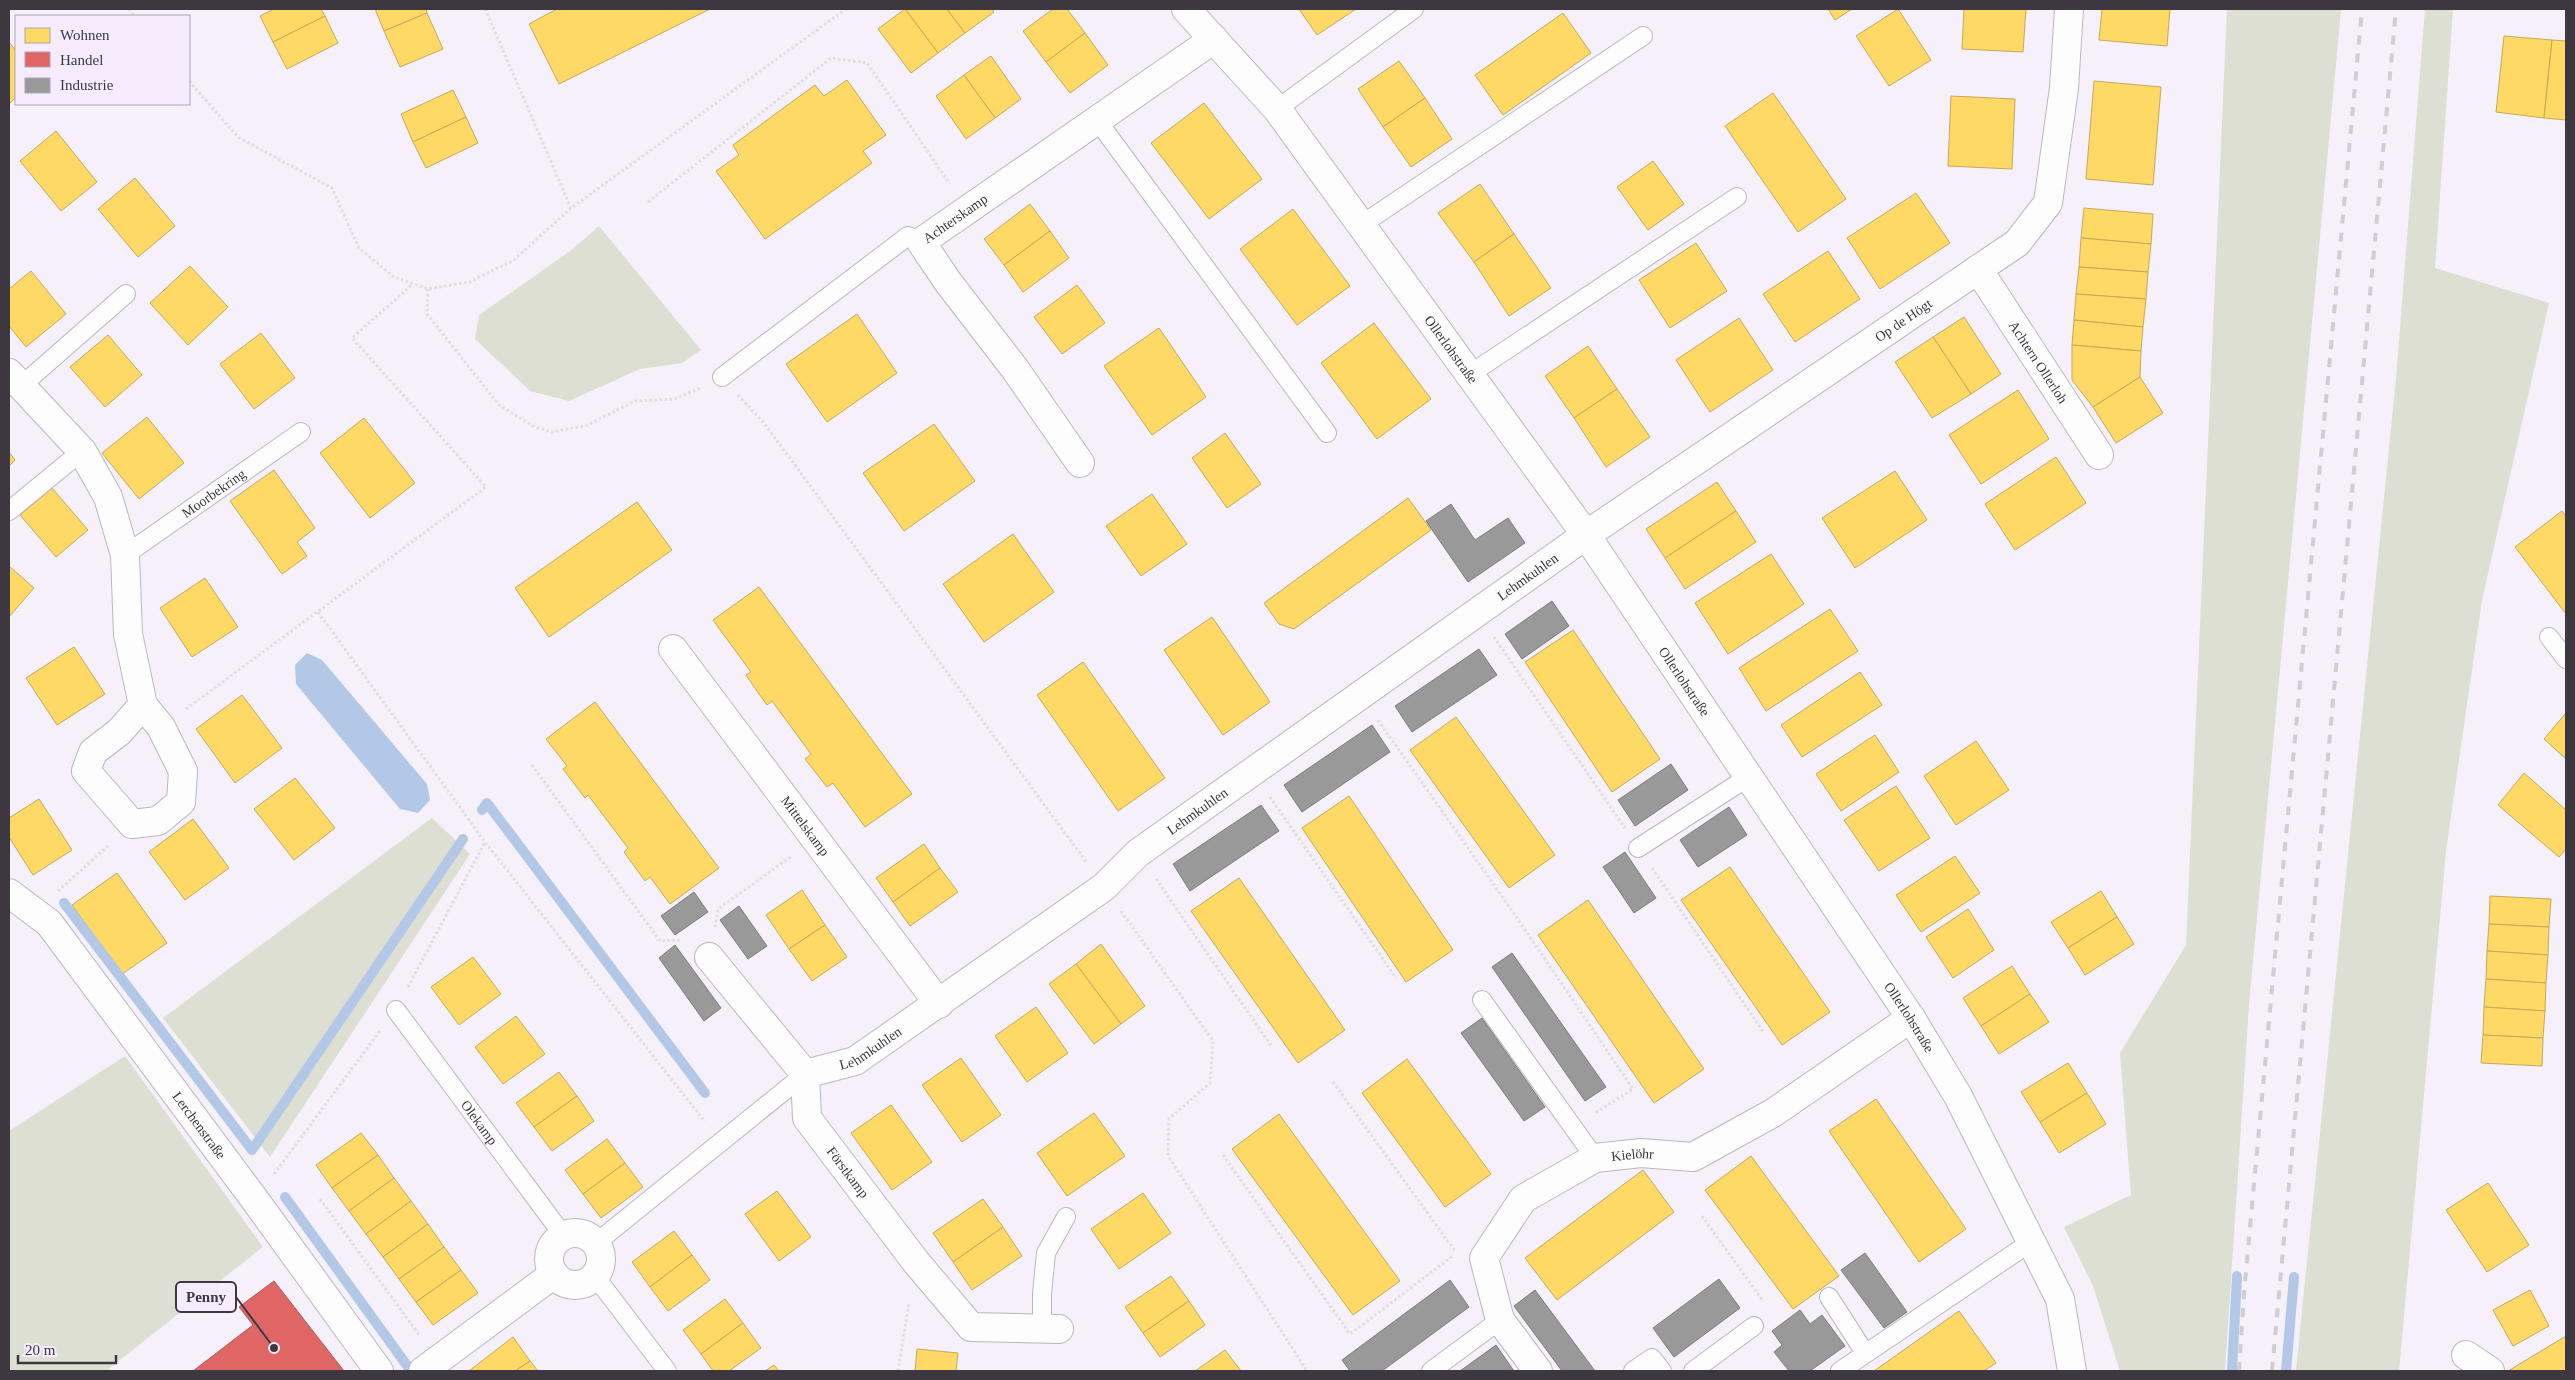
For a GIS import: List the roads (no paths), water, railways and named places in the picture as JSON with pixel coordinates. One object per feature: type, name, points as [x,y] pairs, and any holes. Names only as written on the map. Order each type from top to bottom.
[{"type":"street","name":"Ollerlohstraße","points":[[1186,9],[1277,108],[1586,535],[1750,776],[1911,1018],[1958,1096],[2060,1299],[2072,1371]]},
{"type":"street","name":"Ollerlohstraße","points":[[1204,9],[1214,40]]},
{"type":"street","name":"Op de Högt","points":[[1586,535],[2017,243],[2048,203],[2064,88],[2069,9]]},
{"type":"street","name":"Achterskamp","points":[[1080,463],[1015,369],[948,282],[921,242],[1214,40]]},
{"type":"street","name":"Achtern Ollerloh","points":[[1978,269],[2099,455]]},
{"type":"street","points":[[15,379],[82,451],[108,497],[125,554],[128,634],[143,705],[161,727],[183,771],[181,802],[158,821],[132,824],[86,771],[93,752],[118,732],[143,705]]},
{"type":"street","name":"Lehmkuhlen","points":[[805,1074],[855,1061],[939,1004],[1104,887],[1138,853],[1586,535]]},
{"type":"street","name":"Mittelskamp","points":[[672,649],[939,1004]]},
{"type":"street","name":"Lerchenstraße","points":[[9,893],[50,923],[379,1371]]},
{"type":"street","points":[[709,957],[805,1074]]},
{"type":"street","name":"Kielöhr","points":[[1538,1371],[1500,1320],[1484,1258],[1523,1199],[1595,1158],[1641,1153],[1692,1157],[1773,1112],[1911,1018]]},
{"type":"street","name":"Förstkamp","points":[[805,1074],[807,1118],[916,1262],[971,1327],[1051,1328]]},
{"type":"street","points":[[575,1232],[596,1243],[601,1254],[601,1265],[595,1276],[586,1282],[575,1285],[563,1282],[554,1274],[550,1264],[549,1253],[554,1242],[563,1235],[575,1232]]},
{"type":"street","points":[[431,1366],[554,1274]]},
{"type":"street","points":[[2466,1355],[2490,1371]]},
{"type":"lane","points":[[1277,108],[1414,9]]},
{"type":"lane","points":[[1361,225],[1643,36]]},
{"type":"lane","points":[[1097,120],[1327,433]]},
{"type":"lane","points":[[1470,374],[1736,197]]},
{"type":"lane","points":[[722,377],[908,236],[921,242]]},
{"type":"lane","points":[[15,379],[126,294]]},
{"type":"lane","name":"Moorbekring","points":[[125,554],[301,432]]},
{"type":"lane","points":[[9,511],[82,451]]},
{"type":"lane","points":[[2549,637],[2566,659]]},
{"type":"lane","points":[[1638,848],[1750,776]]},
{"type":"lane","points":[[1482,1000],[1595,1158]]},
{"type":"lane","name":"Olekamp","points":[[396,1010],[563,1235]]},
{"type":"lane","name":"Lehmkuhlen","points":[[596,1243],[805,1074]]},
{"type":"lane","points":[[1051,1328],[1042,1294],[1046,1253],[1066,1217]]},
{"type":"lane","points":[[1840,1371],[2031,1242]]},
{"type":"lane","points":[[595,1276],[667,1371]]},
{"type":"lane","points":[[1829,1296],[1866,1353]]},
{"type":"lane","points":[[1430,1371],[1500,1320]]},
{"type":"lane","points":[[1693,1371],[1754,1326]]},
{"type":"lane","points":[[1633,1371],[1652,1358],[1662,1371]]},
{"type":"water","points":[[307,653],[322,660],[427,784],[430,800],[418,813],[400,809],[296,684],[295,665]]},
{"type":"waterway","points":[[482,810],[487,803],[705,1093]]},
{"type":"waterway","points":[[64,903],[252,1150],[463,839]]},
{"type":"waterway","points":[[285,1197],[411,1371]]},
{"type":"waterway","points":[[2232,1371],[2237,1276]]},
{"type":"waterway","points":[[2286,1371],[2294,1277]]},
{"type":"railway","points":[[2239,1371],[2244,1293],[2362,9]]},
{"type":"railway","points":[[2272,1371],[2396,9]]},
{"type":"place","name":"Penny","points":[[274,1348]]}]
